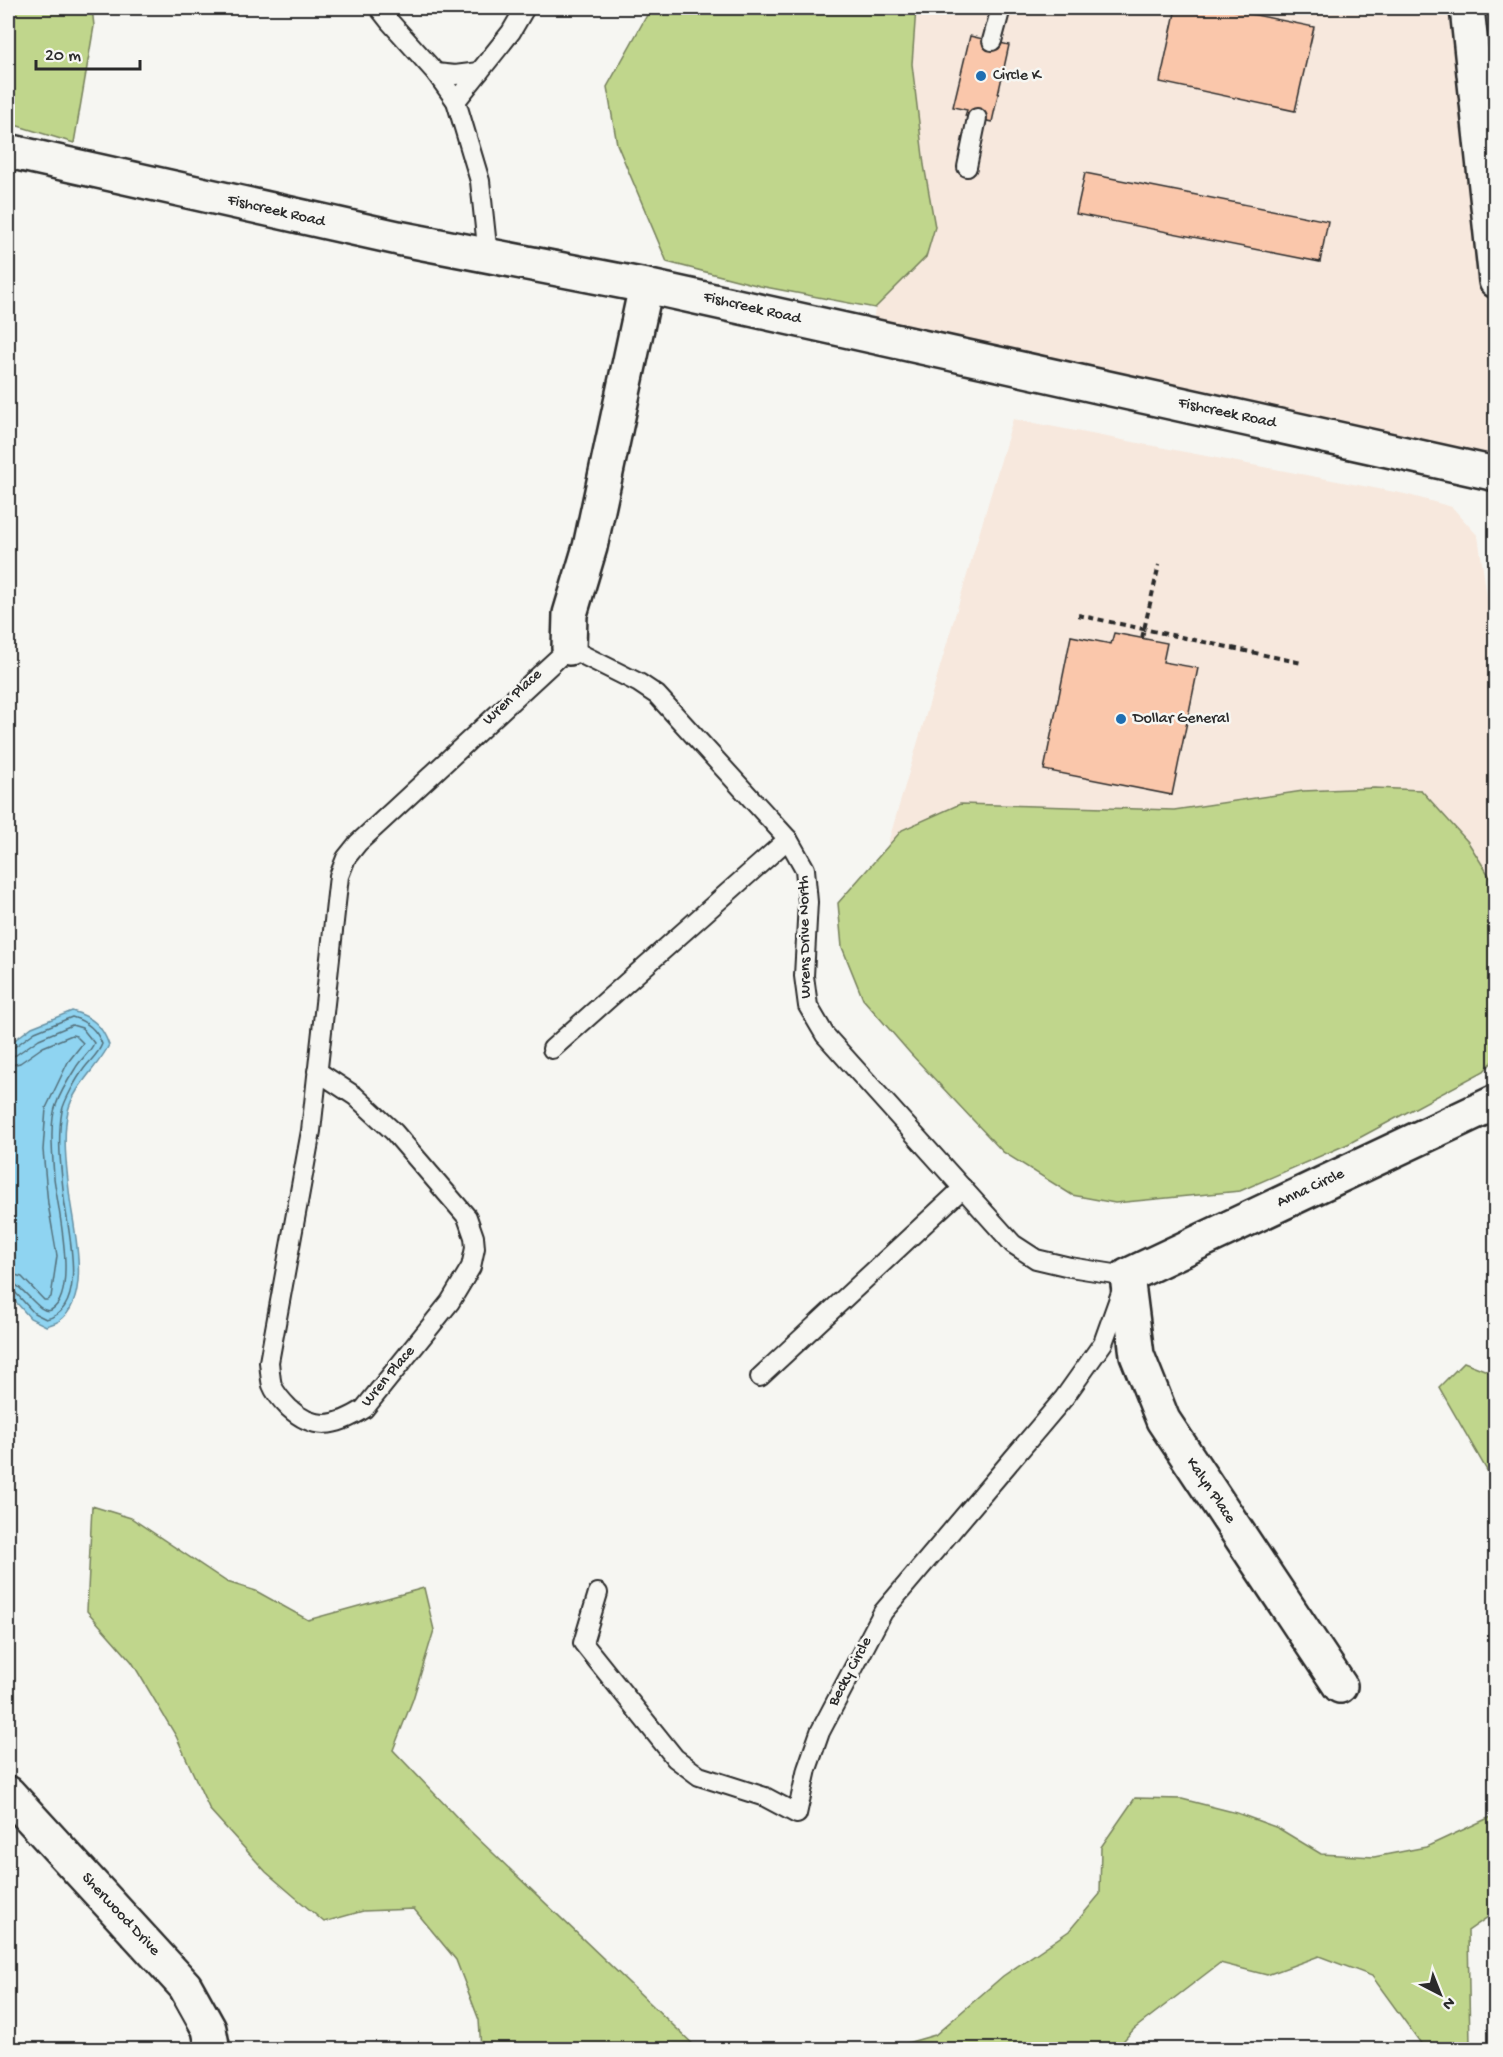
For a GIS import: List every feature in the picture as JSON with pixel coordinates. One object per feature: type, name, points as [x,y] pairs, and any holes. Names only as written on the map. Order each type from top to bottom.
[{"type":"street","points":[[1467,8],[1496,281]]},
{"type":"street","name":"Fishcreek Road","points":[[8,151],[295,217],[646,286],[1496,474]]},
{"type":"street","points":[[568,648],[570,614],[590,547],[646,286]]},
{"type":"street","name":"Anna Circle","points":[[1127,1276],[1496,1102]]},
{"type":"street","name":"Kalyn Place","points":[[1127,1276],[1137,1355],[1163,1420],[1340,1686]]},
{"type":"street","name":"Sherwood Drive","points":[[8,1793],[185,1986],[209,2029],[213,2049]]},
{"type":"lane","points":[[380,8],[456,101],[480,181],[488,256]]},
{"type":"lane","points":[[456,101],[511,32],[525,8]]},
{"type":"lane","points":[[992,41],[1001,8]]},
{"type":"lane","points":[[436,74],[456,75],[479,72]]},
{"type":"lane","points":[[967,167],[977,118]]},
{"type":"lane","name":"Wrens Drive North","points":[[568,648],[639,683],[657,695],[788,839],[805,869],[808,902],[804,976],[808,1006],[825,1035],[1013,1244],[1036,1259],[1127,1276]]},
{"type":"lane","name":"Wren Place","points":[[317,1071],[355,1096],[394,1132],[467,1217],[475,1248],[471,1267],[450,1302],[364,1409],[348,1420],[325,1425],[308,1422],[285,1404],[272,1386],[268,1362],[310,1131],[339,876],[346,858],[358,843],[568,648]]},
{"type":"lane","points":[[552,1049],[788,839]]},
{"type":"lane","points":[[760,1377],[963,1188]]},
{"type":"lane","name":"Becky Circle","points":[[598,1593],[583,1643],[675,1758],[699,1776],[765,1797],[797,1814],[807,1769],[820,1732],[883,1612],[1064,1398],[1102,1343],[1127,1276]]},
{"type":"path","points":[[1142,638],[1159,565]]},
{"type":"path","points":[[1078,615],[1302,663]]},
{"type":"shaded area","points":[[916,8],[1453,8],[1481,233],[1495,375],[1495,461],[872,328],[875,308],[926,257],[935,227],[924,165],[912,64]]},
{"type":"shaded area","points":[[1013,419],[1405,494],[1452,507],[1478,536],[1495,649],[1495,885],[1468,842],[1421,790],[1374,788],[1303,791],[1174,810],[960,804],[886,850]]},
{"type":"green space","points":[[8,8],[92,8],[94,26],[74,143],[8,123]]},
{"type":"green space","points":[[651,8],[916,8],[912,64],[924,165],[935,227],[926,257],[875,308],[760,286],[667,262],[617,144],[607,87]]},
{"type":"green space","points":[[1374,788],[1421,790],[1468,842],[1495,885],[1495,1059],[1484,1071],[1348,1144],[1240,1191],[1115,1203],[1072,1195],[1003,1152],[910,1053],[863,999],[842,947],[838,903],[902,830],[960,804],[1174,810],[1303,791]]},
{"type":"green space","points":[[1464,1362],[1495,1374],[1495,1491],[1493,1481],[1439,1387]]},
{"type":"green space","points":[[92,1506],[131,1518],[227,1582],[256,1591],[308,1620],[424,1588],[434,1630],[413,1699],[393,1750],[470,1831],[698,2049],[481,2049],[479,2020],[456,1960],[414,1909],[363,1911],[324,1922],[266,1872],[210,1810],[176,1736],[132,1662],[87,1611]]},
{"type":"green space","points":[[1135,1798],[1182,1799],[1237,1813],[1278,1828],[1321,1854],[1374,1857],[1426,1847],[1495,1815],[1495,1912],[1468,1931],[1470,2046],[1467,2049],[1425,2049],[1372,1976],[1319,1956],[1267,1975],[1220,1963],[1134,2029],[1116,2049],[886,2049],[935,2035],[1003,1976],[1069,1931],[1100,1894],[1101,1847]]},
{"type":"water","points":[[72,1011],[95,1023],[103,1032],[109,1045],[75,1093],[68,1111],[65,1132],[66,1155],[77,1245],[78,1281],[69,1311],[56,1323],[46,1326],[30,1318],[8,1293],[8,1045],[32,1027]]},
{"type":"building","points":[[1176,8],[1222,8],[1314,27],[1295,111],[1160,82]]},
{"type":"building","name":"Circle K","points":[[970,36],[1009,45],[992,122],[965,116],[967,110],[953,107]]},
{"type":"building","points":[[1085,173],[1328,221],[1320,262],[1076,214]]},
{"type":"building","name":"Dollar General","points":[[1114,633],[1167,643],[1163,662],[1198,668],[1172,795],[1044,770],[1071,636],[1111,644]]},
{"type":"place","name":"Circle K","points":[[981,76]]},
{"type":"place","name":"Dollar General","points":[[1121,719]]}]
